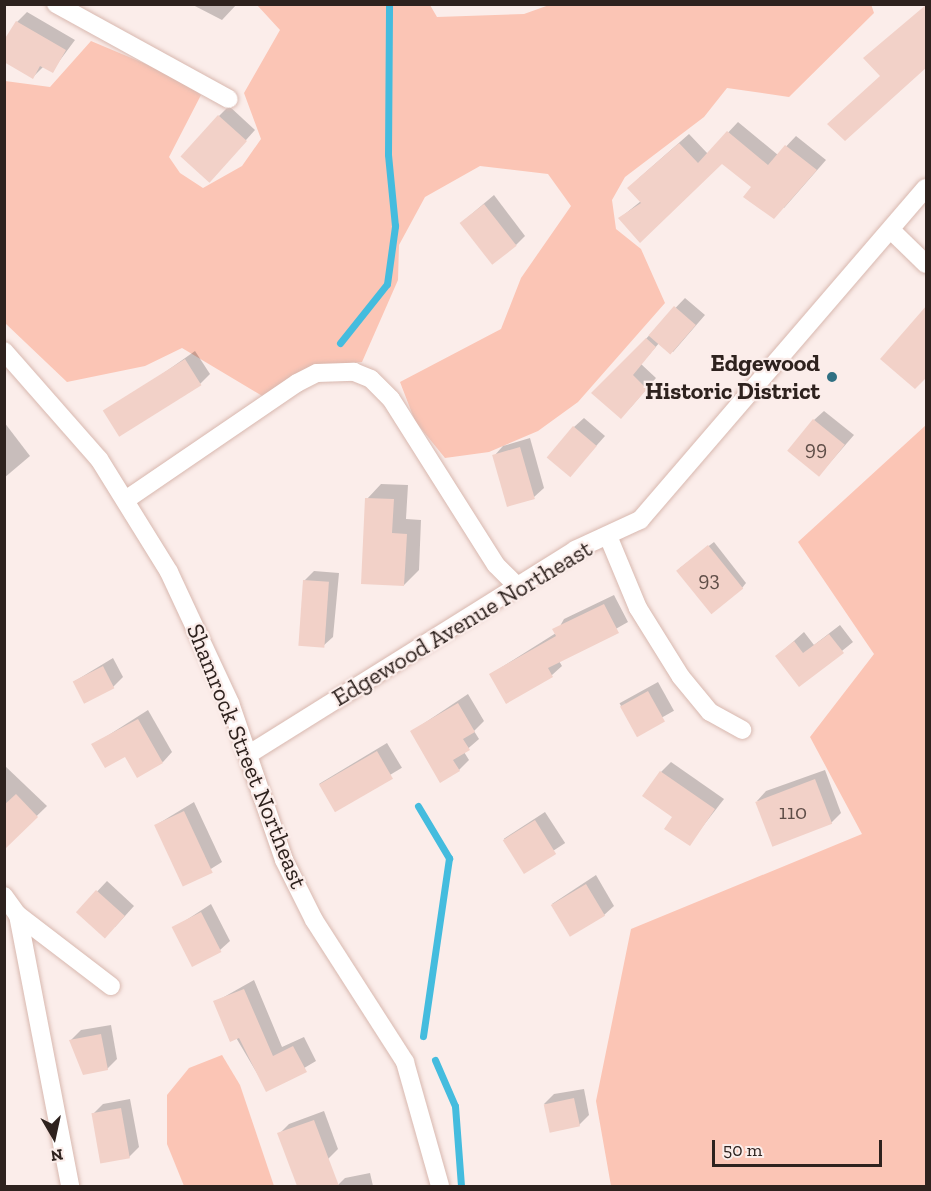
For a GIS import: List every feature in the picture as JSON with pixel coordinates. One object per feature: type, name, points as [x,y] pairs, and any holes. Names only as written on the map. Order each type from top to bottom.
[{"type":"street","points":[[56,4],[229,99]]},
{"type":"street","name":"Edgewood Avenue Northeast","points":[[249,754],[517,586],[640,520],[666,495],[927,188]]},
{"type":"street","points":[[891,230],[927,264]]},
{"type":"street","name":"Shamrock Street Northeast","points":[[4,351],[35,381],[127,499],[192,617],[249,754],[268,819],[309,910],[405,1062],[440,1186]]},
{"type":"street","points":[[127,499],[297,383],[316,373],[354,372],[371,379],[391,399],[496,565],[517,586]]},
{"type":"street","points":[[608,536],[638,608],[681,677],[710,712],[742,729]]},
{"type":"street","points":[[4,896],[18,915],[111,986]]},
{"type":"street","points":[[18,915],[69,1186]]},
{"type":"shaded area","points":[[552,4],[871,4],[874,13],[789,97],[727,88],[704,117],[625,177],[612,200],[616,229],[641,249],[665,303],[578,402],[538,431],[489,452],[445,458],[415,421],[400,382],[501,329],[521,278],[571,206],[548,174],[480,166],[425,197],[399,245],[398,280],[362,362],[315,366],[264,397],[182,348],[145,366],[67,382],[5,323],[5,81],[50,87],[91,41],[179,78],[201,95],[169,157],[180,173],[203,188],[242,166],[261,139],[244,93],[280,30],[257,5],[430,5],[437,17],[524,14]]},
{"type":"shaded area","points":[[926,425],[926,1186],[611,1186],[596,1101],[631,929],[862,834],[810,737],[874,654],[798,542]]},
{"type":"shaded area","points":[[222,1055],[240,1085],[274,1186],[184,1186],[167,1144],[167,1095],[189,1068]]},
{"type":"building","points":[[927,4],[927,67],[845,141],[827,124],[880,76],[863,58]]},
{"type":"building","points":[[16,21],[66,50],[53,73],[40,66],[33,79],[4,62],[4,40]]},
{"type":"building","points":[[218,115],[247,141],[210,183],[181,157]]},
{"type":"building","points":[[727,131],[768,165],[785,145],[817,170],[774,219],[743,197],[751,187],[722,164],[640,243],[618,218],[641,203],[627,188],[679,143],[698,163]]},
{"type":"building","points":[[484,204],[517,246],[492,265],[460,223]]},
{"type":"building","points":[[927,305],[927,377],[915,389],[880,359]]},
{"type":"building","points":[[674,306],[696,325],[670,354],[648,335]]},
{"type":"building","points":[[646,338],[656,347],[633,375],[647,389],[621,419],[591,393]]},
{"type":"building","points":[[185,359],[201,385],[119,437],[103,410]]},
{"type":"building","points":[[813,419],[845,445],[819,477],[787,451]]},
{"type":"building","points":[[573,426],[597,446],[570,477],[547,457]]},
{"type":"building","points":[[520,447],[535,499],[507,507],[492,455]]},
{"type":"building","points":[[365,498],[394,499],[392,533],[407,534],[404,586],[361,584]]},
{"type":"building","points":[[708,545],[743,589],[711,614],[676,571]]},
{"type":"building","points":[[303,580],[329,582],[324,648],[298,646]]},
{"type":"building","points":[[604,604],[619,633],[548,668],[553,677],[506,704],[489,674],[556,636],[552,629]]},
{"type":"building","points":[[829,634],[844,653],[799,687],[775,656],[794,641],[803,653]]},
{"type":"building","points":[[103,666],[114,688],[84,704],[73,681]]},
{"type":"building","points":[[648,691],[665,722],[637,737],[620,707]]},
{"type":"building","points":[[458,703],[475,732],[463,739],[470,750],[453,760],[460,771],[440,783],[410,731]]},
{"type":"building","points":[[138,719],[163,763],[137,778],[125,757],[105,768],[91,744]]},
{"type":"building","points":[[377,751],[393,779],[335,812],[319,784]]},
{"type":"building","points":[[660,771],[715,809],[690,846],[664,829],[672,817],[642,796]]},
{"type":"building","points":[[815,779],[832,824],[772,847],[755,802]]},
{"type":"building","points":[[16,794],[38,817],[4,850],[4,805]]},
{"type":"building","points":[[184,811],[213,873],[183,887],[154,825]]},
{"type":"building","points":[[535,820],[556,854],[524,874],[503,840]]},
{"type":"building","points":[[586,884],[605,916],[570,937],[551,905]]},
{"type":"building","points":[[96,890],[125,916],[105,938],[76,912]]},
{"type":"building","points":[[201,912],[221,952],[192,967],[172,927]]},
{"type":"building","points":[[244,989],[273,1056],[293,1046],[307,1072],[266,1092],[239,1038],[230,1042],[213,1001]]},
{"type":"building","points":[[101,1034],[108,1070],[83,1075],[69,1040]]},
{"type":"building","points":[[574,1098],[580,1126],[550,1133],[544,1104]]},
{"type":"building","points":[[121,1108],[130,1158],[100,1163],[91,1113]]},
{"type":"building","points":[[314,1120],[339,1186],[297,1186],[277,1133]]},
{"type":"waterway","points":[[340,343],[387,284],[395,226],[388,154],[389,4]]},
{"type":"waterway","points":[[418,806],[449,858],[423,1036]]},
{"type":"waterway","points":[[435,1060],[455,1106],[461,1186]]},
{"type":"place","name":"Edgewood Historic District","points":[[832,377]]}]
